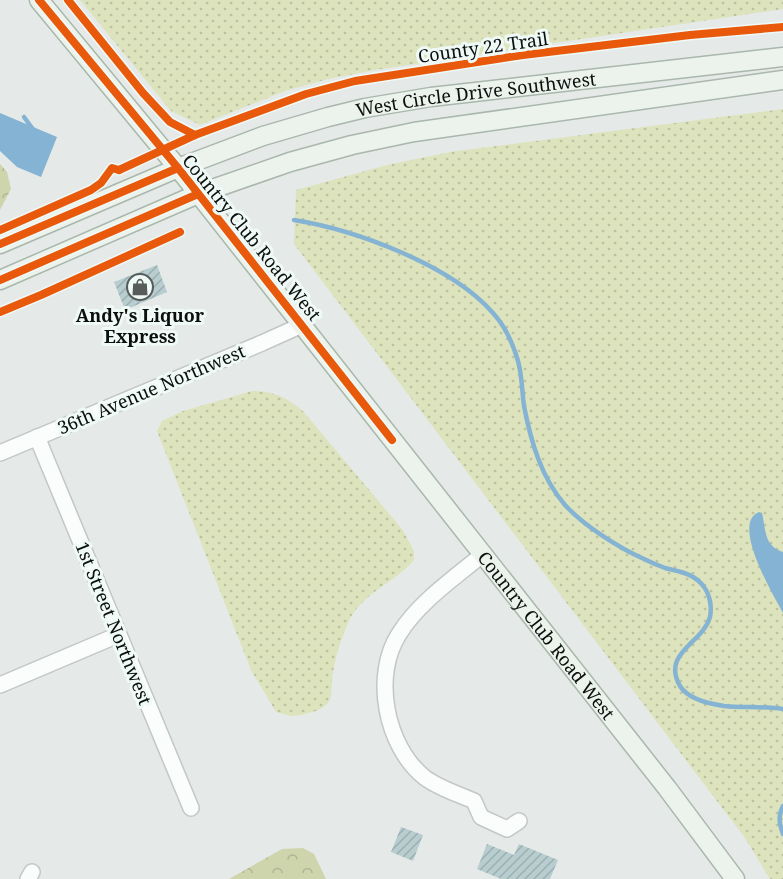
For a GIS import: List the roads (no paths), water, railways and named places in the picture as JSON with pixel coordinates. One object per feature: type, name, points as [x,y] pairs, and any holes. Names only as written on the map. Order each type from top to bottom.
[{"type":"main road","name":"Country Club Road West","points":[[39,0],[178,168],[667,788],[735,879]]},
{"type":"main road","name":"West Circle Drive Southwest","points":[[0,244],[178,168],[293,127],[365,108],[442,96],[783,57]]},
{"type":"main road","name":"West Circle Drive Southwest","points":[[0,280],[198,194],[290,162],[383,138],[783,80]]},
{"type":"street","name":"36th Avenue Northwest","points":[[0,453],[302,325]]},
{"type":"street","name":"1st Street Northwest","points":[[37,437],[191,808]]},
{"type":"street","points":[[482,555],[430,599],[405,624],[391,649],[387,664],[385,694],[390,724],[397,741],[407,758],[425,777],[435,784],[474,801],[481,817],[507,829],[519,821]]},
{"type":"street","points":[[0,684],[118,635]]},
{"type":"water","points":[[0,113],[57,137],[41,177],[17,167],[0,151]]},
{"type":"water","points":[[759,512],[762,513],[769,542],[783,552],[783,613],[751,544],[749,530],[751,519]]},
{"type":"waterway","points":[[24,117],[35,132]]},
{"type":"waterway","points":[[294,220],[345,232],[401,252],[453,280],[493,313],[505,329],[516,355],[530,433],[543,471],[565,505],[581,520],[624,549],[665,568],[691,576],[706,590],[710,601],[710,617],[700,634],[679,657],[676,675],[680,686],[694,698],[712,704],[783,709]]},
{"type":"waterway","points":[[783,806],[780,813],[783,834]]},
{"type":"place","name":"Andy's Liquor Express","points":[[140,287]]}]
